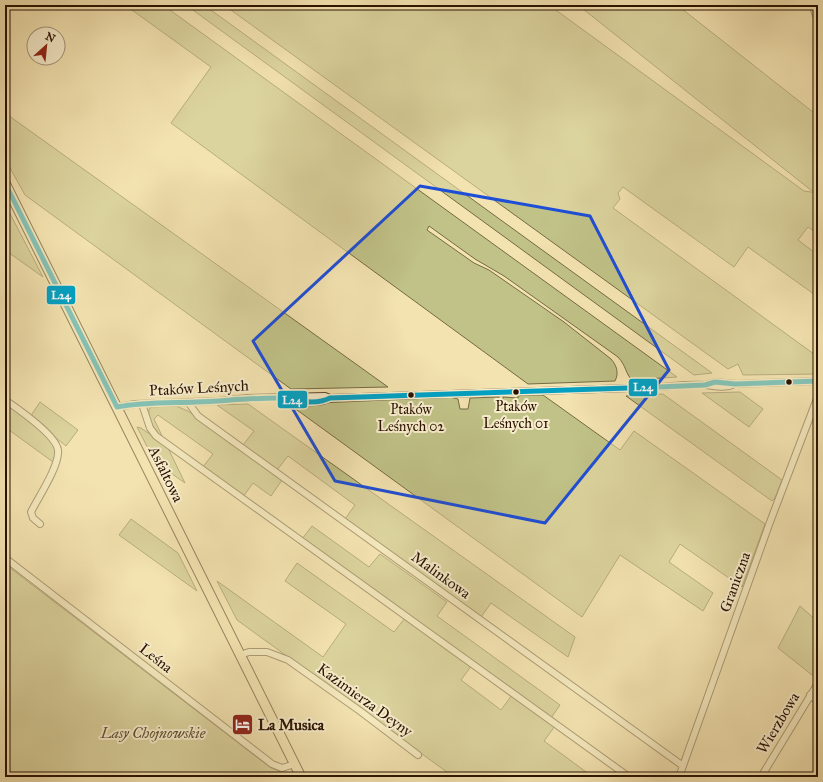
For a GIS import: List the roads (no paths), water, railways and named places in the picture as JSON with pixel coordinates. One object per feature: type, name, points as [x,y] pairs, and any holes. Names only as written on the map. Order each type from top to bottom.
[{"type":"main road","name":"Asfaltowa","points":[[5,183],[301,777]]},
{"type":"street","points":[[812,5],[818,20]]},
{"type":"street","name":"Ptaków Leśnych","points":[[117,407],[142,404],[248,398],[283,398],[288,401],[300,402],[327,400],[330,398],[474,393],[564,392],[705,385],[727,387],[735,384],[818,382]]},
{"type":"street","name":"Graniczna","points":[[679,777],[770,522],[818,396]]},
{"type":"street","points":[[5,400],[49,435],[56,443],[58,449],[56,463],[31,512],[33,518],[40,524]]},
{"type":"street","name":"Malinkowa","points":[[188,402],[198,416],[683,766]]},
{"type":"street","points":[[142,404],[150,428],[156,436],[629,777]]},
{"type":"street","name":"Leśna","points":[[5,558],[272,764],[282,768],[295,764]]},
{"type":"street","name":"Kazimierza Deyny","points":[[240,655],[249,652],[267,652],[288,660],[418,755]]},
{"type":"street","name":"Wierzbowa","points":[[761,777],[818,683]]},
{"type":"street","points":[[810,696],[818,701]]},
{"type":"place","name":"Ptaków Leśnych 01","points":[[516,392]]},
{"type":"place","name":"Ptaków Leśnych 02","points":[[411,395]]},
{"type":"place","name":"La Musica","points":[[242,725]]},
{"type":"park label","name":"Lasy Chojnowskie","points":[[153,733]]}]
